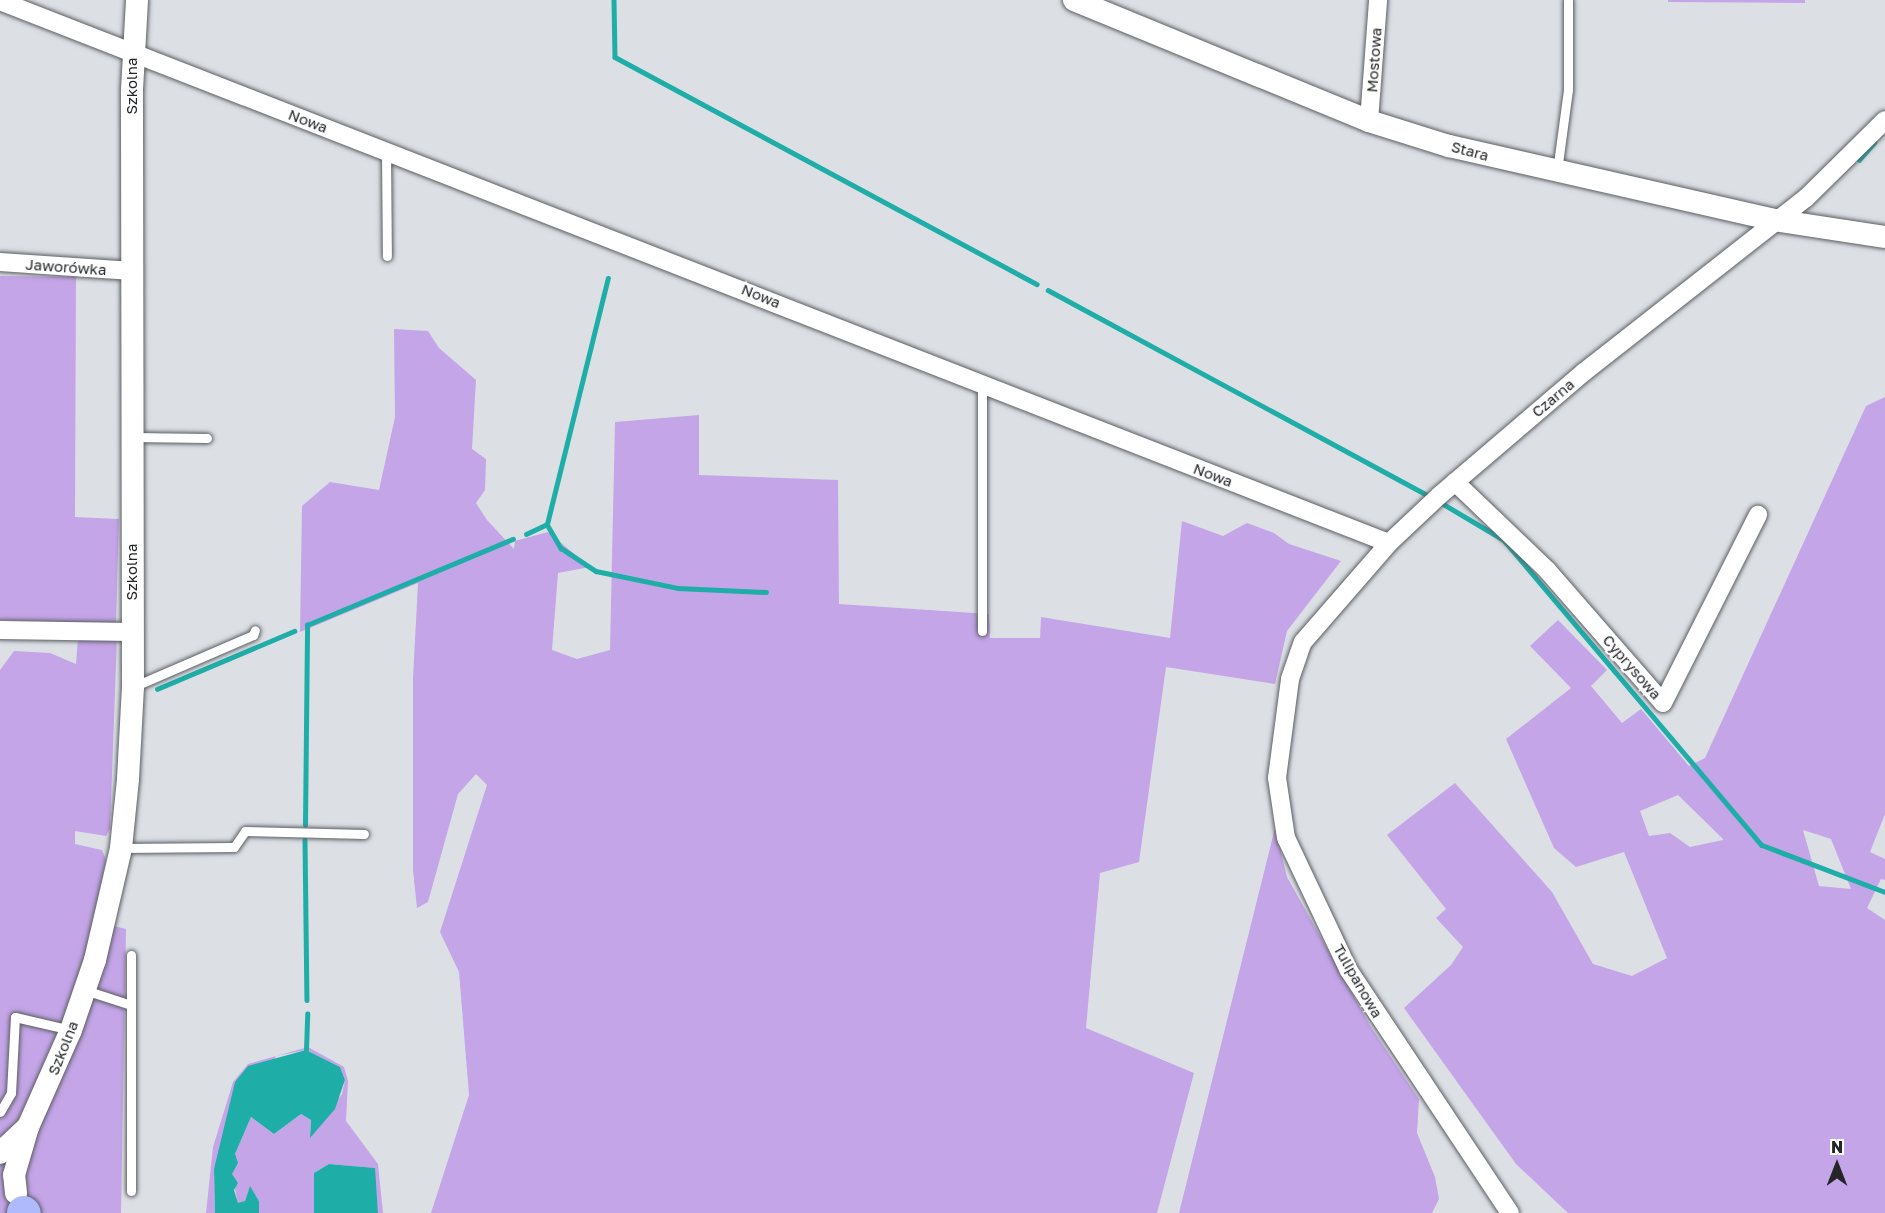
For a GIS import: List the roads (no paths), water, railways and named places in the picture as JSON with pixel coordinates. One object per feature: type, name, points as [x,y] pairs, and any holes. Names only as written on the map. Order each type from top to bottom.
[{"type":"street","name":"Szkolna","points":[[17,1202],[14,1175],[28,1126],[71,1030],[85,990],[121,848],[133,686],[132,53],[137,0]]},
{"type":"street","name":"Stara","points":[[1074,0],[1369,121],[1556,173],[1774,220],[1885,237]]},
{"type":"street","name":"Mostowa","points":[[1369,121],[1378,0]]},
{"type":"street","name":"Nowa","points":[[0,1],[1389,543]]},
{"type":"street","name":"Czarna","points":[[1282,722],[1290,679],[1303,642],[1389,543],[1455,482],[1584,372],[1774,220],[1806,198],[1885,120]]},
{"type":"street","name":"Jaworówka","points":[[0,262],[133,271]]},
{"type":"street","name":"Cyprysowa","points":[[1455,482],[1547,570],[1664,703],[1758,515]]},
{"type":"street","points":[[0,630],[132,632]]},
{"type":"street","name":"Tulipanowa","points":[[1282,722],[1277,778],[1286,838],[1322,916],[1349,971],[1510,1213]]},
{"type":"street","name":"Szkolna","points":[[0,1153],[28,1126]]},
{"type":"lane","points":[[1556,173],[1568,90],[1568,0]]},
{"type":"lane","points":[[386,151],[387,256]]},
{"type":"lane","points":[[982,385],[982,631]]},
{"type":"lane","points":[[132,437],[207,438]]},
{"type":"lane","points":[[133,686],[253,634],[255,630]]},
{"type":"lane","points":[[121,848],[234,847],[245,831],[364,834]]},
{"type":"lane","points":[[131,955],[131,1191]]},
{"type":"lane","points":[[85,990],[131,1005]]},
{"type":"lane","points":[[0,1112],[11,1093],[15,1017],[71,1030]]},
{"type":"water","points":[[306,1050],[340,1067],[345,1080],[335,1109],[310,1138],[311,1120],[301,1114],[274,1134],[251,1117],[235,1154],[238,1163],[232,1174],[238,1183],[234,1190],[238,1203],[245,1201],[250,1186],[259,1201],[259,1213],[215,1213],[214,1169],[235,1082],[248,1066]]},
{"type":"water","points":[[329,1164],[375,1168],[378,1213],[314,1213],[314,1173]]},
{"type":"waterway","points":[[614,0],[615,57],[1037,284]]},
{"type":"waterway","points":[[1859,160],[1874,143]]},
{"type":"waterway","points":[[526,534],[547,524],[608,278]]},
{"type":"waterway","points":[[1048,290],[1432,498]]},
{"type":"waterway","points":[[1440,502],[1504,540],[1762,845],[1885,892]]},
{"type":"waterway","points":[[547,524],[561,548],[596,571],[678,588],[766,592]]},
{"type":"waterway","points":[[305,825],[307,625],[513,539]]},
{"type":"waterway","points":[[157,689],[294,631]]},
{"type":"waterway","points":[[305,840],[307,1000]]},
{"type":"waterway","points":[[306,1050],[307,1014]]}]
